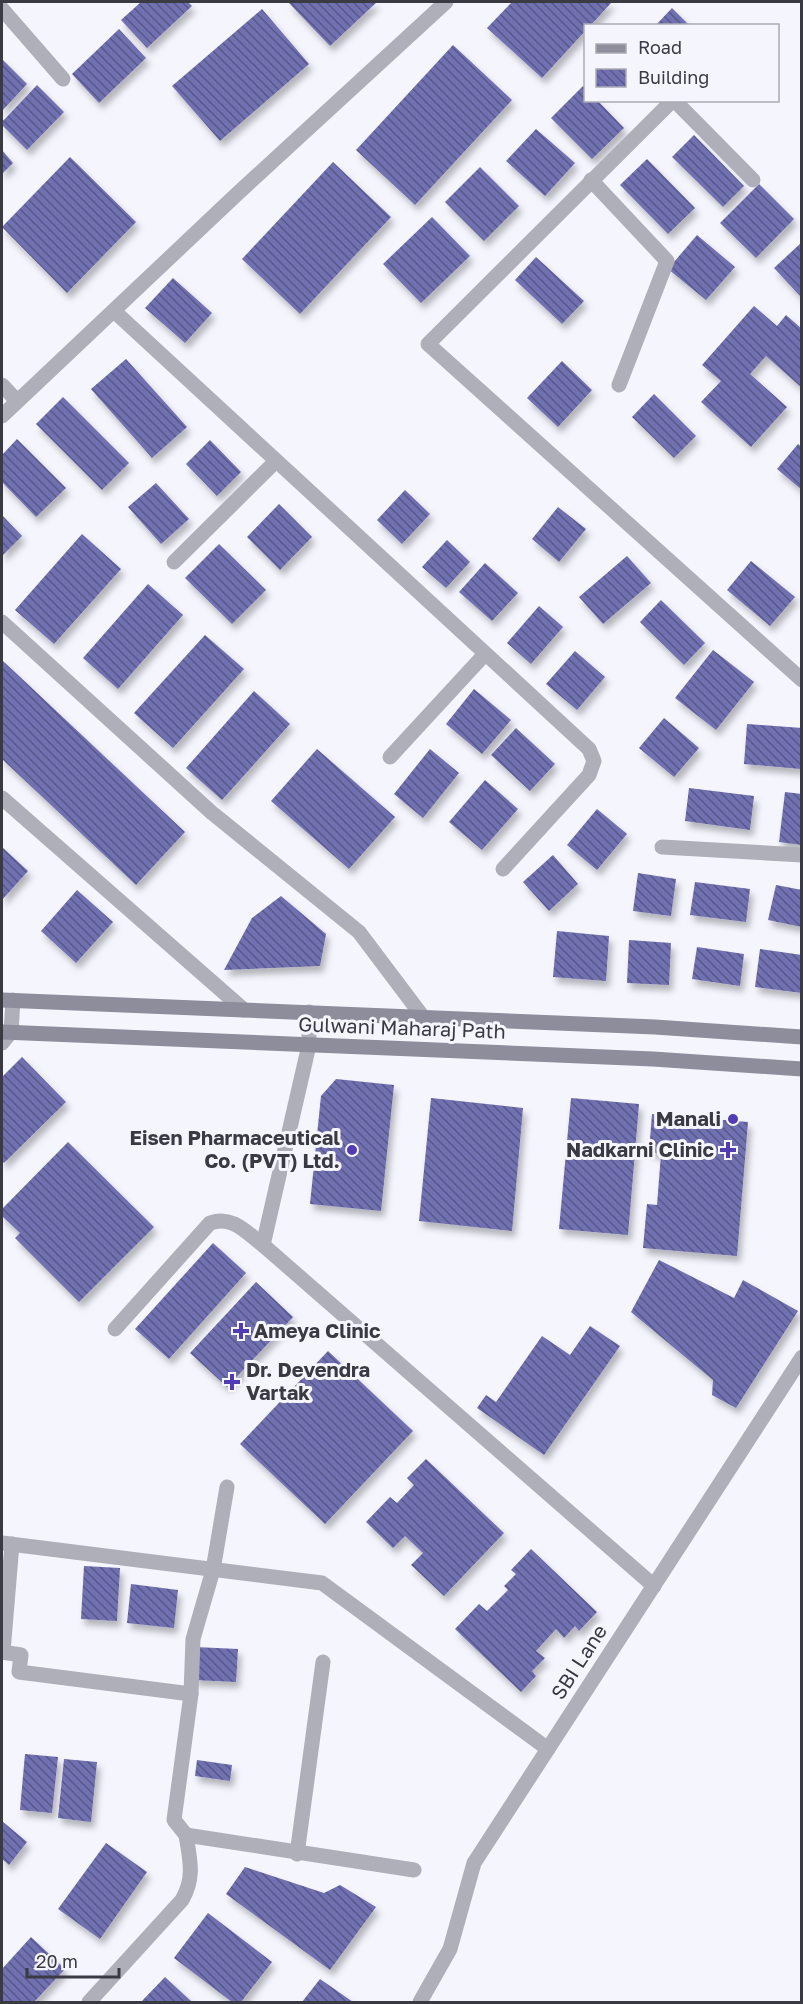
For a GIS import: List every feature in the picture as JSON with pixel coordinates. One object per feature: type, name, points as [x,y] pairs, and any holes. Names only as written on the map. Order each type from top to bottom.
[{"type":"street","points":[[2,416],[446,2]]},
{"type":"street","points":[[2,9],[63,79]]},
{"type":"street","points":[[672,102],[428,344],[801,680]]},
{"type":"street","points":[[676,102],[753,180]]},
{"type":"street","points":[[591,180],[667,261],[618,385]]},
{"type":"street","points":[[114,310],[275,462],[589,749],[594,761],[589,775],[503,868]]},
{"type":"street","points":[[2,385],[17,401]]},
{"type":"street","points":[[174,562],[275,462]]},
{"type":"street","points":[[2,622],[211,812],[359,932],[423,1017]]},
{"type":"street","points":[[390,757],[485,654]]},
{"type":"street","points":[[2,798],[244,1010]]},
{"type":"street","points":[[662,847],[801,855]]},
{"type":"street","points":[[5,1036],[7,1000]]},
{"type":"street","name":"Gulwani Maharaj Path","points":[[7,1000],[655,1027],[801,1036]]},
{"type":"street","points":[[263,1245],[309,1045],[309,1012]]},
{"type":"street","name":"Gulwani Maharaj Path","points":[[5,1036],[642,1058],[801,1069]]},
{"type":"street","points":[[115,1329],[210,1223],[219,1220],[231,1221],[263,1245],[654,1586]]},
{"type":"street","name":"SBI Lane","points":[[420,2002],[450,1949],[474,1863],[801,1357]]},
{"type":"street","points":[[89,2002],[182,1900],[189,1889],[192,1875],[186,1835],[174,1820],[191,1694],[193,1639],[213,1570],[227,1487]]},
{"type":"street","points":[[191,1694],[19,1672],[21,1655],[2,1652],[7,1543],[322,1583],[548,1749]]},
{"type":"street","points":[[297,1854],[323,1662]]},
{"type":"street","points":[[186,1835],[297,1854],[414,1870]]},
{"type":"building","points":[[141,2],[188,2],[192,6],[147,48],[121,20]]},
{"type":"building","points":[[288,2],[377,2],[330,46]]},
{"type":"building","points":[[512,2],[612,2],[592,24],[584,24],[584,32],[542,78],[487,28]]},
{"type":"building","points":[[672,8],[688,24],[657,24]]},
{"type":"building","points":[[262,9],[309,64],[220,141],[172,86]]},
{"type":"building","points":[[119,29],[146,58],[99,103],[72,74]]},
{"type":"building","points":[[453,45],[512,100],[415,205],[356,150]]},
{"type":"building","points":[[2,59],[27,84],[2,111]]},
{"type":"building","points":[[37,85],[64,112],[27,150],[2,125],[2,122]]},
{"type":"building","points":[[583,86],[584,102],[599,102],[624,128],[592,159],[551,118]]},
{"type":"building","points":[[536,129],[575,163],[545,196],[506,161]]},
{"type":"building","points":[[694,135],[744,186],[723,207],[672,157]]},
{"type":"building","points":[[2,150],[13,163],[2,174]]},
{"type":"building","points":[[70,157],[136,222],[67,293],[2,227]]},
{"type":"building","points":[[647,159],[695,208],[668,234],[620,185]]},
{"type":"building","points":[[333,162],[391,217],[300,314],[242,259]]},
{"type":"building","points":[[480,167],[519,206],[484,241],[445,202]]},
{"type":"building","points":[[759,184],[794,219],[756,258],[720,223]]},
{"type":"building","points":[[432,217],[470,256],[421,303],[383,264]]},
{"type":"building","points":[[697,235],[735,267],[706,300],[668,269]]},
{"type":"building","points":[[802,242],[802,298],[774,268]]},
{"type":"building","points":[[536,257],[584,301],[562,324],[515,280]]},
{"type":"building","points":[[173,278],[212,313],[185,343],[145,308]]},
{"type":"building","points":[[754,306],[777,326],[786,315],[802,329],[802,388],[766,356],[750,374],[787,407],[751,447],[701,402],[721,381],[702,365]]},
{"type":"building","points":[[126,359],[187,427],[152,458],[91,389]]},
{"type":"building","points":[[562,361],[592,390],[558,427],[527,398]]},
{"type":"building","points":[[654,394],[696,436],[674,458],[632,417]]},
{"type":"building","points":[[63,397],[129,463],[102,490],[36,424]]},
{"type":"building","points":[[17,439],[66,488],[36,517],[2,482],[2,455]]},
{"type":"building","points":[[210,440],[241,472],[217,496],[186,464]]},
{"type":"building","points":[[798,444],[802,447],[802,490],[777,469]]},
{"type":"building","points":[[156,483],[189,519],[161,544],[128,507]]},
{"type":"building","points":[[405,490],[430,514],[402,544],[377,520]]},
{"type":"building","points":[[279,504],[312,537],[280,570],[247,537]]},
{"type":"building","points":[[558,507],[586,529],[559,562],[532,539]]},
{"type":"building","points":[[2,515],[22,536],[2,556]]},
{"type":"building","points":[[82,534],[121,569],[54,644],[15,610]]},
{"type":"building","points":[[447,540],[470,562],[446,588],[422,567]]},
{"type":"building","points":[[219,544],[266,590],[232,624],[185,578]]},
{"type":"building","points":[[627,556],[651,583],[603,624],[579,597]]},
{"type":"building","points":[[751,561],[795,597],[770,626],[727,590]]},
{"type":"building","points":[[485,563],[518,593],[492,621],[459,592]]},
{"type":"building","points":[[148,584],[183,615],[118,689],[83,658]]},
{"type":"building","points":[[661,600],[705,643],[684,665],[640,622]]},
{"type":"building","points":[[539,606],[563,627],[531,664],[507,643]]},
{"type":"building","points":[[205,635],[244,669],[173,748],[134,713]]},
{"type":"building","points":[[713,650],[754,682],[716,730],[675,698]]},
{"type":"building","points":[[575,651],[605,677],[577,710],[546,684]]},
{"type":"building","points":[[2,660],[185,832],[136,885],[2,759]]},
{"type":"building","points":[[474,689],[511,720],[482,754],[446,724]]},
{"type":"building","points":[[254,691],[290,724],[222,800],[186,768]]},
{"type":"building","points":[[664,718],[699,748],[674,777],[639,748]]},
{"type":"building","points":[[747,724],[802,728],[801,769],[744,764]]},
{"type":"building","points":[[516,728],[555,764],[530,791],[491,755]]},
{"type":"building","points":[[317,749],[395,817],[349,869],[271,801]]},
{"type":"building","points":[[430,749],[459,773],[423,818],[394,794]]},
{"type":"building","points":[[485,780],[518,809],[482,850],[449,822]]},
{"type":"building","points":[[689,788],[754,796],[750,830],[685,821]]},
{"type":"building","points":[[785,792],[802,794],[802,845],[779,842]]},
{"type":"building","points":[[597,809],[627,834],[597,870],[567,845]]},
{"type":"building","points":[[2,847],[28,871],[2,900]]},
{"type":"building","points":[[553,855],[578,884],[549,911],[523,882]]},
{"type":"building","points":[[638,873],[676,879],[671,916],[633,911]]},
{"type":"building","points":[[695,882],[750,889],[746,922],[690,915]]},
{"type":"building","points":[[776,885],[802,890],[802,927],[768,920]]},
{"type":"building","points":[[77,890],[113,922],[76,963],[41,931]]},
{"type":"building","points":[[281,896],[326,934],[320,966],[224,970],[252,918]]},
{"type":"building","points":[[557,931],[609,936],[606,981],[553,977]]},
{"type":"building","points":[[629,940],[671,943],[669,985],[627,983]]},
{"type":"building","points":[[697,947],[744,954],[740,986],[692,979]]},
{"type":"building","points":[[760,949],[802,955],[802,993],[755,987]]},
{"type":"building","points":[[22,1057],[66,1102],[4,1163],[2,1161],[2,1077]]},
{"type":"building","name":"Eisen Pharmaceutical Co. (PVT) Ltd.","points":[[336,1079],[394,1085],[381,1211],[310,1204],[321,1096]]},
{"type":"building","points":[[431,1098],[523,1108],[512,1231],[419,1221]]},
{"type":"building","points":[[571,1098],[639,1104],[628,1235],[559,1229]]},
{"type":"building","points":[[652,1114],[748,1122],[737,1256],[643,1248],[647,1204],[657,1205],[661,1154],[649,1152]]},
{"type":"building","points":[[68,1142],[154,1227],[79,1302],[15,1238],[20,1233],[2,1216],[2,1209]]},
{"type":"building","points":[[213,1243],[246,1273],[169,1359],[135,1329]]},
{"type":"building","points":[[659,1260],[734,1298],[743,1280],[798,1311],[736,1408],[712,1395],[713,1380],[631,1312]]},
{"type":"building","points":[[256,1282],[293,1317],[227,1387],[190,1353]]},
{"type":"building","points":[[590,1326],[620,1346],[544,1455],[477,1408],[486,1395],[496,1402],[542,1336],[570,1355]]},
{"type":"building","points":[[328,1351],[413,1431],[325,1524],[240,1444]]},
{"type":"building","points":[[426,1459],[504,1533],[444,1596],[411,1565],[423,1553],[405,1536],[393,1548],[366,1522],[390,1497],[397,1503],[414,1485],[407,1478]]},
{"type":"building","points":[[531,1549],[597,1612],[579,1631],[575,1626],[564,1638],[556,1629],[536,1651],[545,1658],[532,1671],[536,1676],[521,1692],[455,1629],[479,1604],[487,1611],[508,1590],[504,1586],[516,1574],[511,1570]]},
{"type":"building","points":[[84,1566],[120,1568],[117,1621],[81,1619]]},
{"type":"building","points":[[131,1584],[178,1590],[174,1628],[127,1623]]},
{"type":"building","points":[[195,1647],[238,1649],[236,1682],[194,1680]]},
{"type":"building","points":[[25,1754],[58,1757],[52,1813],[20,1810]]},
{"type":"building","points":[[64,1759],[97,1762],[91,1822],[58,1818]]},
{"type":"building","points":[[197,1760],[232,1765],[230,1781],[195,1776]]},
{"type":"building","points":[[2,1821],[27,1842],[9,1865],[2,1859]]},
{"type":"building","points":[[106,1843],[147,1872],[100,1939],[58,1909]]},
{"type":"building","points":[[245,1867],[324,1893],[340,1885],[376,1907],[330,1970],[226,1894]]},
{"type":"building","points":[[208,1913],[272,1962],[241,2002],[232,2002],[174,1958]]},
{"type":"building","points":[[31,1937],[65,1969],[34,2002],[4,2002],[2,2000],[2,1969]]},
{"type":"building","points":[[165,1977],[192,2002],[141,2002]]},
{"type":"building","points":[[320,1979],[353,2002],[302,2002]]},
{"type":"place","name":"Manali","points":[[733,1119]]},
{"type":"place","name":"Eisen Pharmaceutical Co. (PVT) Ltd.","points":[[352,1150]]},
{"type":"place","name":"Nadkarni Clinic","points":[[728,1150]]},
{"type":"place","name":"Ameya Clinic","points":[[241,1331]]},
{"type":"place","name":"Dr. Devendra Vartak","points":[[232,1382]]}]
